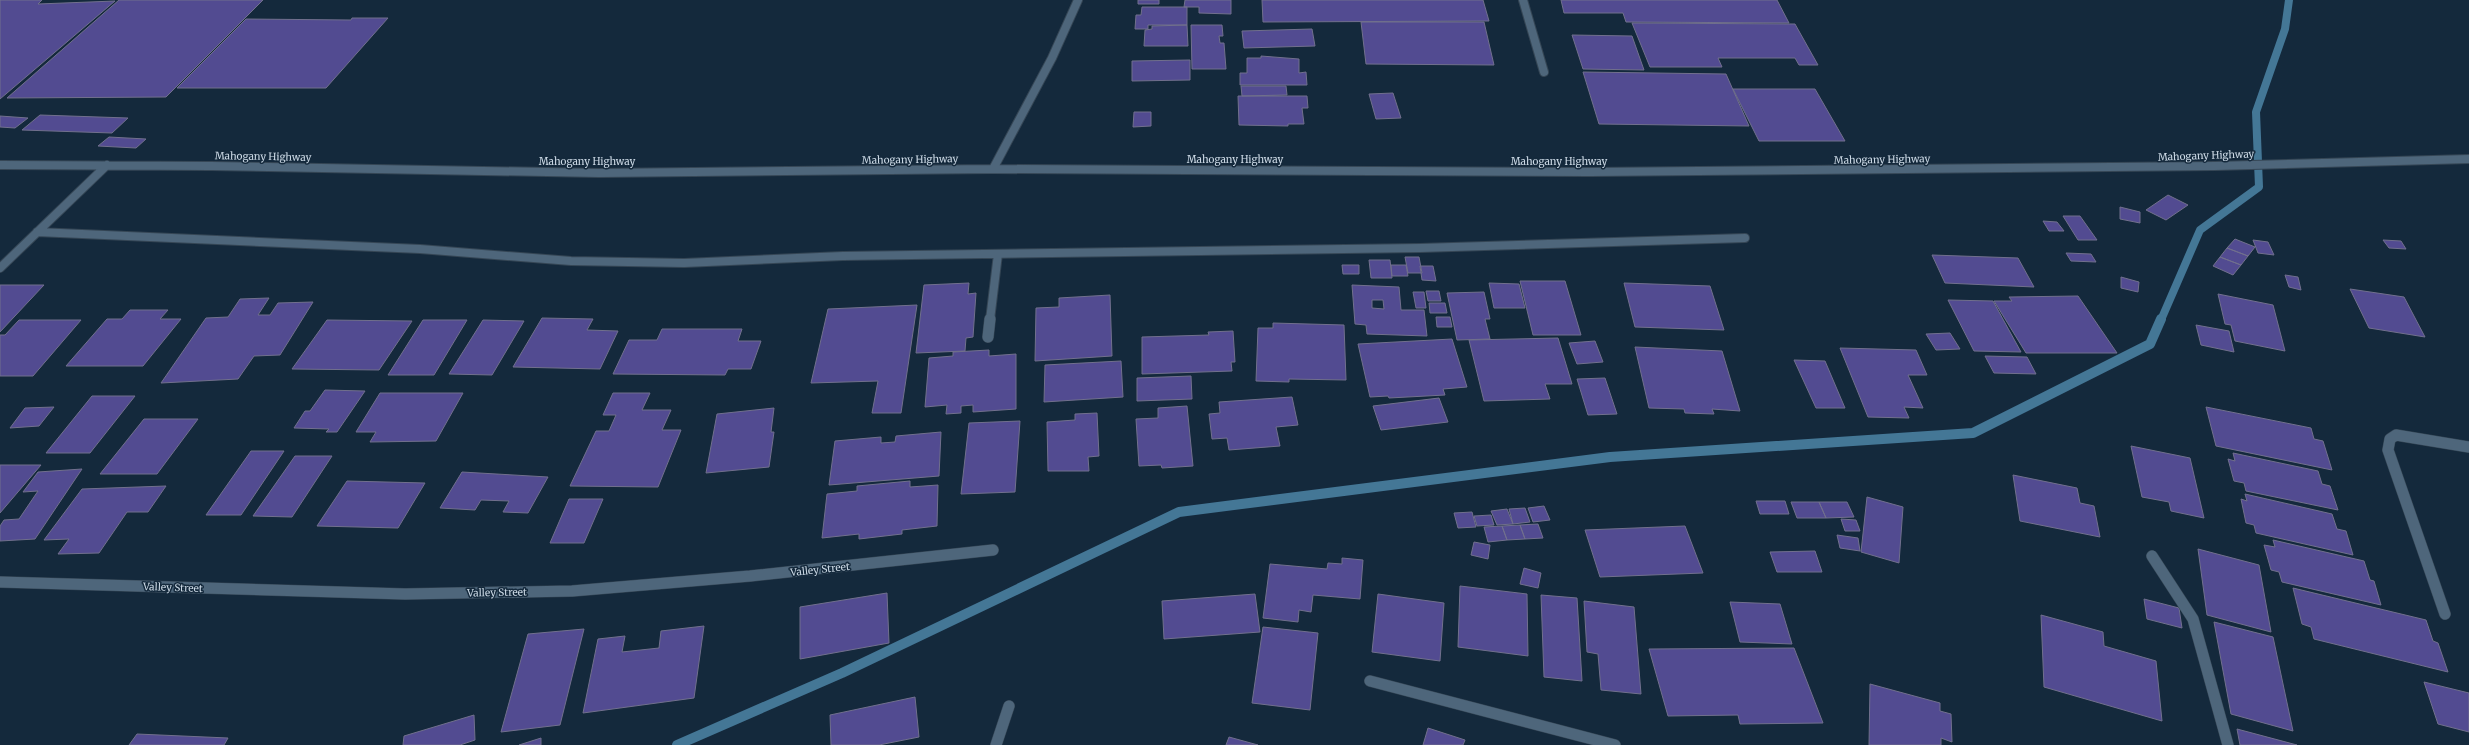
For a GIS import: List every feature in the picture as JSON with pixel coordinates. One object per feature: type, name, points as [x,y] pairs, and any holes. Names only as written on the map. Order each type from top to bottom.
[{"type":"street","points":[[993,169],[1052,58],[1078,0]]},
{"type":"street","points":[[1523,0],[1544,72]]},
{"type":"street","name":"Mahogany Highway","points":[[0,165],[107,165],[599,173],[993,169],[1590,172],[2214,166],[2300,162],[2469,159]]},
{"type":"street","points":[[0,268],[107,165]]},
{"type":"street","points":[[37,232],[420,249],[572,261],[684,264],[843,256],[1420,248],[1745,238]]},
{"type":"street","points":[[988,337],[998,254]]},
{"type":"street","points":[[2445,614],[2388,450],[2390,439],[2396,435],[2405,435],[2469,447]]},
{"type":"street","name":"Valley Street","points":[[0,582],[405,594],[572,591],[750,576],[993,550]]},
{"type":"street","points":[[2152,556],[2193,619],[2228,745]]},
{"type":"street","points":[[1370,681],[1615,745]]},
{"type":"street","points":[[996,745],[1010,706]]},
{"type":"building","points":[[0,0],[42,0],[38,4],[115,1],[0,99]]},
{"type":"building","points":[[119,0],[263,0],[166,97],[7,98]]},
{"type":"building","points":[[1138,0],[1159,0],[1159,4],[1138,4]]},
{"type":"building","points":[[1185,0],[1231,0],[1231,14],[1199,13],[1199,7],[1184,7]]},
{"type":"building","points":[[1262,0],[1483,0],[1489,21],[1263,22]]},
{"type":"building","points":[[1561,0],[1777,0],[1789,23],[1626,22],[1623,13],[1564,13]]},
{"type":"building","points":[[1142,7],[1187,7],[1187,25],[1148,25],[1148,29],[1135,29],[1136,15],[1141,15]]},
{"type":"building","points":[[352,18],[388,18],[326,88],[177,88],[246,19],[351,20]]},
{"type":"building","points":[[1361,22],[1484,22],[1494,65],[1366,64]]},
{"type":"building","points":[[1632,23],[1795,24],[1818,65],[1799,65],[1795,58],[1718,58],[1722,67],[1650,67]]},
{"type":"building","points":[[1187,25],[1188,46],[1144,46],[1145,30],[1152,29],[1152,26]]},
{"type":"building","points":[[1191,25],[1222,25],[1223,36],[1219,36],[1220,43],[1224,43],[1226,69],[1192,69]]},
{"type":"building","points":[[1312,29],[1315,46],[1244,48],[1242,31]]},
{"type":"building","points":[[1572,35],[1632,36],[1644,70],[1583,69]]},
{"type":"building","points":[[1261,56],[1299,59],[1299,73],[1306,72],[1307,85],[1240,85],[1240,73],[1247,73],[1247,58],[1261,58]]},
{"type":"building","points":[[1190,60],[1190,80],[1132,81],[1132,61]]},
{"type":"building","points":[[1583,72],[1726,74],[1749,126],[1599,124]]},
{"type":"building","points":[[1241,86],[1286,86],[1287,95],[1242,96]]},
{"type":"building","points":[[1733,89],[1815,89],[1845,141],[1759,141]]},
{"type":"building","points":[[1393,93],[1401,118],[1376,119],[1369,94]]},
{"type":"building","points":[[1238,96],[1307,96],[1308,108],[1302,108],[1304,124],[1288,124],[1288,126],[1239,125]]},
{"type":"building","points":[[1134,112],[1151,112],[1151,126],[1133,127]]},
{"type":"building","points":[[40,115],[128,118],[112,133],[22,130]]},
{"type":"building","points":[[0,116],[28,118],[15,128],[0,127]]},
{"type":"building","points":[[109,137],[146,139],[136,148],[98,146]]},
{"type":"building","points":[[2168,195],[2188,205],[2166,220],[2146,210]]},
{"type":"building","points":[[2120,207],[2140,212],[2140,223],[2120,219]]},
{"type":"building","points":[[2063,216],[2080,216],[2097,240],[2078,240]]},
{"type":"building","points":[[2043,221],[2057,222],[2064,231],[2049,231]]},
{"type":"building","points":[[2235,239],[2255,247],[2248,256],[2227,248]]},
{"type":"building","points":[[2253,240],[2268,242],[2274,255],[2258,253]]},
{"type":"building","points":[[2383,240],[2401,241],[2406,249],[2389,248]]},
{"type":"building","points":[[2227,248],[2248,256],[2241,265],[2220,257]]},
{"type":"building","points":[[2066,253],[2091,254],[2096,262],[2071,261]]},
{"type":"building","points":[[1932,255],[2018,258],[2034,287],[1945,283]]},
{"type":"building","points":[[1405,257],[1419,257],[1422,273],[1408,273]]},
{"type":"building","points":[[2220,257],[2241,265],[2233,275],[2213,266]]},
{"type":"building","points":[[1369,260],[1390,260],[1392,278],[1371,278]]},
{"type":"building","points":[[1342,265],[1359,265],[1359,274],[1343,274]]},
{"type":"building","points":[[1391,265],[1406,265],[1408,276],[1392,276]]},
{"type":"building","points":[[1420,266],[1433,266],[1436,281],[1422,280]]},
{"type":"building","points":[[2285,275],[2298,277],[2301,290],[2289,287]]},
{"type":"building","points":[[2121,277],[2139,282],[2138,292],[2121,288]]},
{"type":"building","points":[[1520,281],[1565,281],[1581,335],[1533,335]]},
{"type":"building","points":[[969,283],[968,294],[976,293],[973,337],[966,338],[965,351],[916,353],[924,285]]},
{"type":"building","points":[[1489,283],[1519,284],[1525,308],[1494,308]]},
{"type":"building","points":[[1624,283],[1710,286],[1724,330],[1635,327]]},
{"type":"building","points":[[0,285],[44,285],[0,332]]},
{"type":"building","points":[[1352,285],[1399,287],[1401,310],[1424,310],[1427,336],[1367,334],[1366,325],[1355,324]],"holes":[[[1372,300],[1383,300],[1384,309],[1372,308]]]},
{"type":"building","points":[[2350,289],[2404,297],[2425,337],[2369,328]]},
{"type":"building","points":[[1426,291],[1439,291],[1441,301],[1428,301]]},
{"type":"building","points":[[1413,292],[1424,292],[1426,308],[1416,308]]},
{"type":"building","points":[[1484,292],[1490,319],[1485,319],[1490,339],[1457,340],[1447,293]]},
{"type":"building","points":[[2218,294],[2273,305],[2285,351],[2235,341],[2231,325],[2225,324]]},
{"type":"building","points":[[1110,295],[1112,356],[1035,361],[1036,308],[1059,307],[1059,298]]},
{"type":"building","points":[[2078,296],[2117,353],[2026,353],[1994,301],[2012,301],[2009,297]]},
{"type":"building","points":[[269,298],[258,315],[270,315],[278,303],[313,302],[280,355],[254,356],[238,379],[161,383],[206,318],[228,317],[240,299]]},
{"type":"building","points":[[1948,300],[1993,301],[2021,352],[1974,351]]},
{"type":"building","points":[[1429,303],[1445,303],[1447,313],[1430,313]]},
{"type":"building","points":[[917,305],[901,413],[872,413],[878,381],[811,383],[828,309]]},
{"type":"building","points":[[130,310],[168,310],[160,319],[181,319],[143,366],[66,366],[107,319],[122,319]]},
{"type":"building","points":[[1436,317],[1450,317],[1452,327],[1437,327]]},
{"type":"building","points":[[542,318],[593,319],[587,330],[618,331],[600,369],[513,367]]},
{"type":"building","points":[[19,320],[81,320],[33,376],[0,376],[0,335],[5,335]]},
{"type":"building","points":[[327,320],[412,321],[379,370],[292,369]]},
{"type":"building","points":[[423,320],[467,320],[434,375],[388,375]]},
{"type":"building","points":[[483,320],[524,321],[492,375],[449,374]]},
{"type":"building","points":[[1273,323],[1344,325],[1346,380],[1289,379],[1289,382],[1256,381],[1258,328],[1273,328]]},
{"type":"building","points":[[2196,325],[2229,331],[2234,352],[2201,345]]},
{"type":"building","points":[[662,329],[742,329],[738,341],[761,341],[751,369],[728,369],[725,375],[613,374],[629,340],[657,340]]},
{"type":"building","points":[[1233,331],[1235,362],[1231,362],[1232,371],[1142,374],[1142,337],[1209,335],[1208,332]]},
{"type":"building","points":[[1950,333],[1960,349],[1936,350],[1926,334]]},
{"type":"building","points":[[1558,338],[1572,384],[1545,384],[1550,399],[1484,401],[1469,340]]},
{"type":"building","points":[[1452,339],[1467,387],[1443,389],[1445,395],[1389,398],[1388,396],[1370,397],[1358,344]]},
{"type":"building","points":[[1595,341],[1603,362],[1577,364],[1569,343]]},
{"type":"building","points":[[1635,347],[1722,351],[1740,411],[1712,409],[1714,414],[1685,413],[1684,409],[1649,408]]},
{"type":"building","points":[[1840,348],[1916,350],[1927,375],[1908,375],[1923,408],[1904,407],[1909,418],[1868,417]]},
{"type":"building","points":[[989,350],[989,356],[1016,354],[1016,409],[973,412],[973,405],[961,406],[961,413],[946,414],[947,405],[925,407],[929,358],[953,356],[953,352]]},
{"type":"building","points":[[1985,356],[2027,357],[2036,374],[1994,373]]},
{"type":"building","points":[[1794,360],[1825,361],[1845,408],[1816,408]]},
{"type":"building","points":[[1121,361],[1123,397],[1044,402],[1045,365]]},
{"type":"building","points":[[1191,376],[1192,399],[1137,401],[1137,378]]},
{"type":"building","points":[[1605,378],[1617,414],[1588,415],[1577,379]]},
{"type":"building","points":[[325,390],[365,391],[337,432],[326,432],[329,429],[294,428],[305,411],[310,411]]},
{"type":"building","points":[[380,393],[463,393],[436,441],[370,442],[376,432],[356,432]]},
{"type":"building","points":[[613,393],[650,393],[642,410],[671,410],[662,430],[681,430],[658,487],[570,486],[596,431],[609,431],[616,415],[603,415]]},
{"type":"building","points":[[92,396],[135,396],[90,453],[46,453]]},
{"type":"building","points":[[1292,397],[1298,425],[1276,427],[1280,446],[1229,450],[1227,438],[1212,439],[1209,414],[1220,413],[1219,402]]},
{"type":"building","points":[[1439,398],[1448,422],[1381,430],[1373,406]]},
{"type":"building","points":[[1187,406],[1193,466],[1162,468],[1161,465],[1139,466],[1136,419],[1158,418],[1158,408]]},
{"type":"building","points":[[54,407],[39,426],[10,428],[25,408]]},
{"type":"building","points":[[2206,407],[2311,428],[2314,439],[2323,441],[2332,470],[2216,446]]},
{"type":"building","points":[[774,408],[771,432],[774,432],[769,467],[706,473],[717,414]]},
{"type":"building","points":[[1097,413],[1099,456],[1088,457],[1089,471],[1048,471],[1047,422],[1075,420],[1075,414]]},
{"type":"building","points":[[144,419],[198,419],[157,474],[100,474]]},
{"type":"building","points":[[1020,421],[1015,492],[961,494],[969,423]]},
{"type":"building","points":[[941,432],[939,476],[829,485],[835,441],[881,437],[881,443],[895,442],[896,436]]},
{"type":"building","points":[[2131,446],[2190,458],[2204,518],[2171,511],[2169,502],[2142,497]]},
{"type":"building","points":[[251,451],[284,451],[241,515],[206,515]]},
{"type":"building","points":[[2233,453],[2318,471],[2322,484],[2330,486],[2338,510],[2246,491],[2244,483],[2234,481],[2228,459],[2235,461]]},
{"type":"building","points":[[295,456],[332,456],[292,517],[253,516]]},
{"type":"building","points":[[0,465],[41,465],[0,513]]},
{"type":"building","points":[[82,469],[35,539],[0,541],[0,526],[4,520],[19,519],[38,491],[23,492],[38,472]]},
{"type":"building","points":[[462,472],[548,477],[528,513],[503,512],[509,501],[481,500],[475,510],[440,508]]},
{"type":"building","points":[[2013,475],[2077,488],[2080,503],[2094,506],[2100,537],[2020,521]]},
{"type":"building","points":[[347,481],[425,483],[398,528],[317,526]]},
{"type":"building","points":[[910,481],[910,487],[938,485],[937,526],[902,530],[902,534],[859,539],[859,534],[822,538],[827,494],[857,491],[857,486]]},
{"type":"building","points":[[166,486],[148,512],[127,512],[99,553],[58,554],[69,539],[44,540],[82,489]]},
{"type":"building","points":[[2245,494],[2332,514],[2337,529],[2346,531],[2353,555],[2256,533],[2254,525],[2246,523],[2241,499],[2247,501]]},
{"type":"building","points":[[1867,497],[1903,507],[1899,563],[1861,552]]},
{"type":"building","points":[[569,499],[603,499],[584,543],[550,543]]},
{"type":"building","points":[[1756,501],[1785,501],[1789,514],[1760,514]]},
{"type":"building","points":[[1791,502],[1819,502],[1826,518],[1797,518]]},
{"type":"building","points":[[1819,502],[1847,502],[1854,517],[1826,518]]},
{"type":"building","points":[[1544,506],[1550,520],[1533,522],[1528,508]]},
{"type":"building","points":[[1525,508],[1530,522],[1513,524],[1509,509]]},
{"type":"building","points":[[1507,509],[1513,524],[1497,525],[1491,511]]},
{"type":"building","points":[[1472,512],[1476,527],[1458,528],[1454,513]]},
{"type":"building","points":[[1491,515],[1494,525],[1477,526],[1474,516]]},
{"type":"building","points":[[1841,519],[1856,520],[1860,531],[1845,531]]},
{"type":"building","points":[[1538,524],[1543,538],[1525,539],[1520,525]]},
{"type":"building","points":[[1520,525],[1525,539],[1507,540],[1502,526]]},
{"type":"building","points":[[1502,526],[1507,540],[1488,542],[1484,527]]},
{"type":"building","points":[[1685,526],[1703,573],[1600,577],[1585,530]]},
{"type":"building","points":[[1837,535],[1858,538],[1860,551],[1840,548]]},
{"type":"building","points":[[2273,540],[2364,561],[2370,580],[2374,581],[2381,605],[2282,582],[2279,572],[2271,570],[2264,545],[2275,547]]},
{"type":"building","points":[[1474,542],[1490,545],[1488,559],[1471,555]]},
{"type":"building","points":[[2198,549],[2259,565],[2271,632],[2207,615]]},
{"type":"building","points":[[1815,551],[1822,572],[1777,572],[1770,552]]},
{"type":"building","points":[[1342,558],[1363,560],[1360,599],[1313,595],[1311,612],[1299,610],[1298,622],[1263,618],[1270,564],[1327,569],[1328,563],[1342,564]]},
{"type":"building","points":[[1524,568],[1541,573],[1538,588],[1520,584]]},
{"type":"building","points":[[1460,586],[1527,594],[1528,656],[1458,647]]},
{"type":"building","points":[[2293,588],[2426,620],[2433,641],[2438,643],[2448,672],[2314,639],[2311,627],[2302,624]]},
{"type":"building","points":[[887,593],[889,643],[800,659],[800,607]]},
{"type":"building","points":[[1255,594],[1260,632],[1164,639],[1162,601]]},
{"type":"building","points":[[1378,594],[1444,603],[1440,661],[1372,652]]},
{"type":"building","points":[[1541,595],[1577,598],[1582,681],[1544,677]]},
{"type":"building","points":[[2144,599],[2179,608],[2182,628],[2147,619]]},
{"type":"building","points":[[1584,601],[1634,607],[1641,694],[1601,690],[1598,654],[1587,652]]},
{"type":"building","points":[[1730,602],[1780,604],[1792,644],[1740,642]]},
{"type":"building","points":[[2041,615],[2103,632],[2104,646],[2156,661],[2162,721],[2044,687]]},
{"type":"building","points":[[2214,622],[2273,637],[2293,731],[2231,714]]},
{"type":"building","points":[[704,626],[694,698],[583,713],[598,639],[625,636],[622,652],[659,648],[661,631]]},
{"type":"building","points":[[1263,627],[1318,633],[1310,710],[1252,703]]},
{"type":"building","points":[[584,629],[560,725],[501,732],[528,634]]},
{"type":"building","points":[[1794,648],[1823,723],[1740,724],[1738,715],[1668,716],[1649,649]]},
{"type":"building","points":[[2424,682],[2469,693],[2469,732],[2438,724]]},
{"type":"building","points":[[1870,684],[1940,703],[1940,711],[1951,714],[1952,742],[1941,738],[1941,745],[1869,745]]},
{"type":"building","points":[[915,697],[919,737],[879,745],[831,745],[830,715]]},
{"type":"building","points":[[474,715],[475,740],[460,745],[403,745],[404,736]]},
{"type":"building","points":[[1428,728],[1465,740],[1463,745],[1423,745]]},
{"type":"building","points":[[2237,729],[2297,745],[2240,745]]},
{"type":"building","points":[[137,734],[228,738],[224,745],[129,745]]},
{"type":"building","points":[[1229,737],[1258,745],[1226,745]]},
{"type":"building","points":[[541,738],[541,745],[519,745]]},
{"type":"waterway","points":[[2161,320],[2200,230],[2259,187],[2256,112],[2285,29],[2289,0]]},
{"type":"waterway","points":[[677,745],[842,673],[1179,512],[1610,457],[1973,433],[2150,344],[2161,319]]}]
